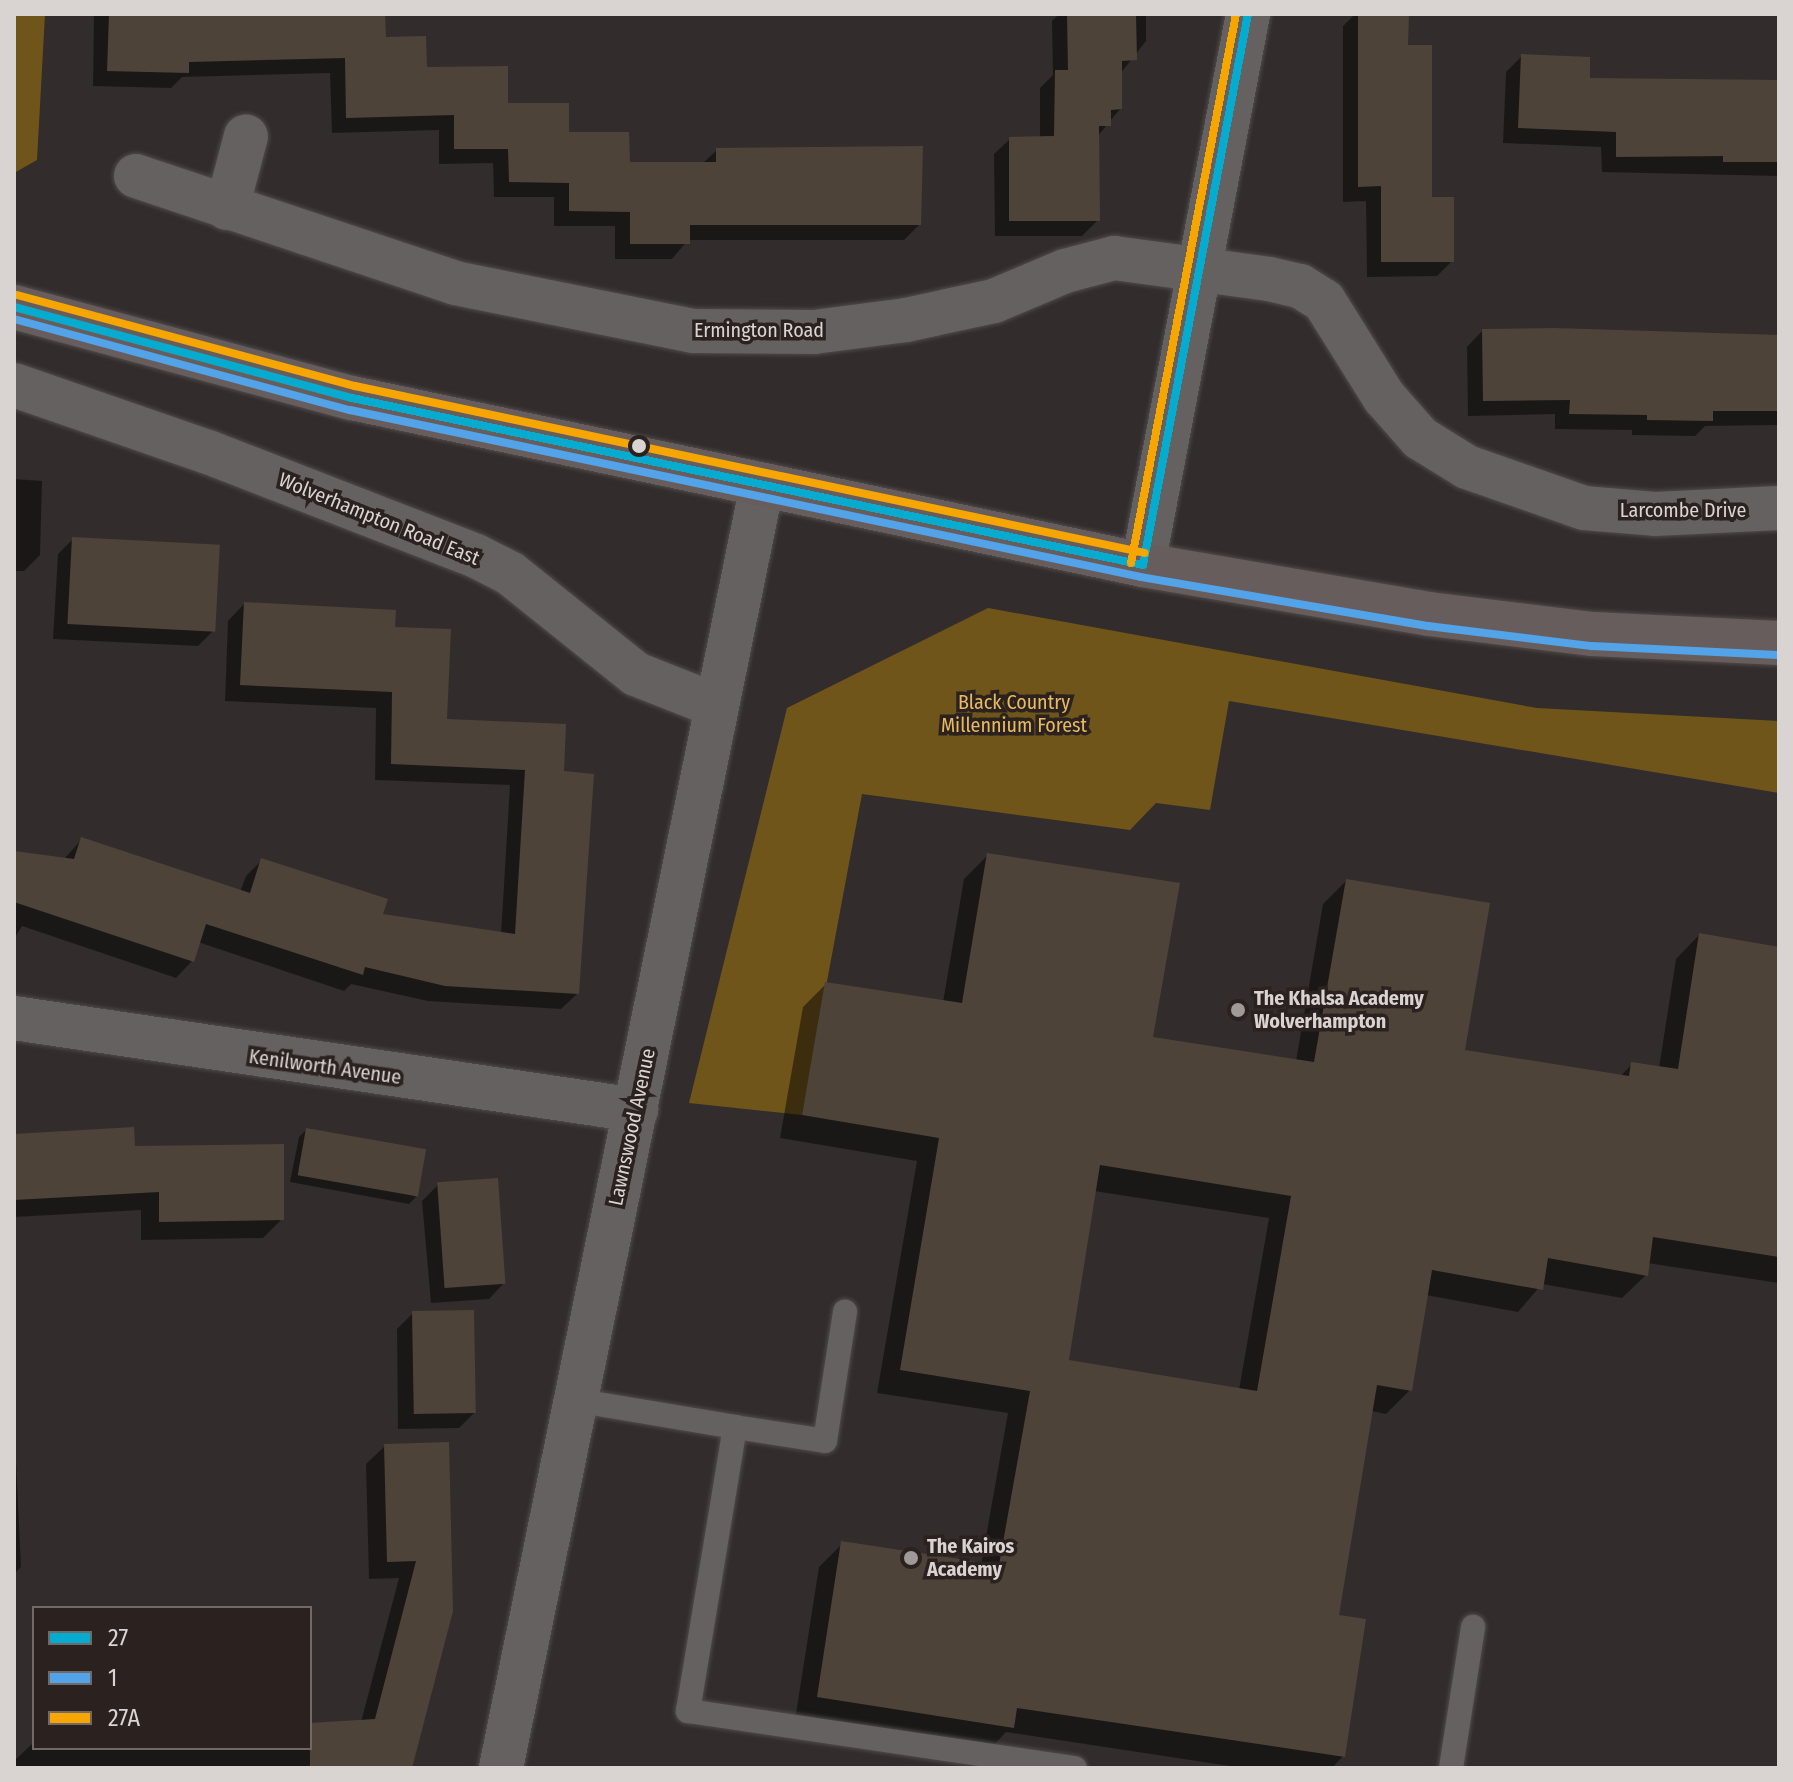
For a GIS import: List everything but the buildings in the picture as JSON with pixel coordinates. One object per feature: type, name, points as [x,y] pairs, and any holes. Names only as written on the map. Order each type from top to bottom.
[{"type":"main road","points":[[14,307],[352,398],[1143,565],[1459,618],[1624,637],[1779,643]]},
{"type":"street","points":[[1143,565],[1248,14]]},
{"type":"street","points":[[227,208],[246,136]]},
{"type":"street","name":"Ermington Road","points":[[136,176],[455,283],[693,331],[814,332],[906,320],[994,301],[1065,271],[1114,258],[1201,267]]},
{"type":"street","name":"Larcombe Drive","points":[[1201,267],[1300,286],[1324,301],[1384,397],[1420,438],[1467,467],[1584,508],[1655,514],[1779,508]]},
{"type":"street","name":"Wolverhampton Road East","points":[[14,385],[208,452],[476,556],[511,574],[636,674],[717,706]]},
{"type":"street","name":"Lawnswood Avenue","points":[[501,1768],[762,485]]},
{"type":"street","name":"Kenilworth Avenue","points":[[14,1018],[636,1110]]},
{"type":"lane","points":[[574,1400],[825,1441],[845,1312]]},
{"type":"lane","points":[[735,1427],[688,1711],[1075,1768]]},
{"type":"lane","points":[[1451,1768],[1473,1627]]},
{"type":"green space","points":[[14,14],[45,14],[37,160],[14,173]]},
{"type":"green space","name":"Black Country Millennium Forest","points":[[988,608],[1537,708],[1779,721],[1779,793],[1229,701],[1210,810],[1156,803],[1130,830],[862,794],[802,1115],[689,1103],[787,708]]},
{"type":"transit line","name":"27A","points":[[1131,563],[1236,14]]},
{"type":"transit line","name":"27","points":[[1143,565],[1248,14]]},
{"type":"transit line","name":"27A","points":[[17,295],[355,386],[1145,553]]},
{"type":"transit line","name":"27","points":[[14,307],[352,398],[1143,565]]},
{"type":"transit line","name":"1","points":[[14,319],[350,410],[1141,577],[1428,626],[1592,646],[1778,655]]},
{"type":"place","name":"The Khalsa Academy Wolverhampton","points":[[1238,1010]]},
{"type":"place","name":"The Kairos Academy","points":[[911,1558]]}]
